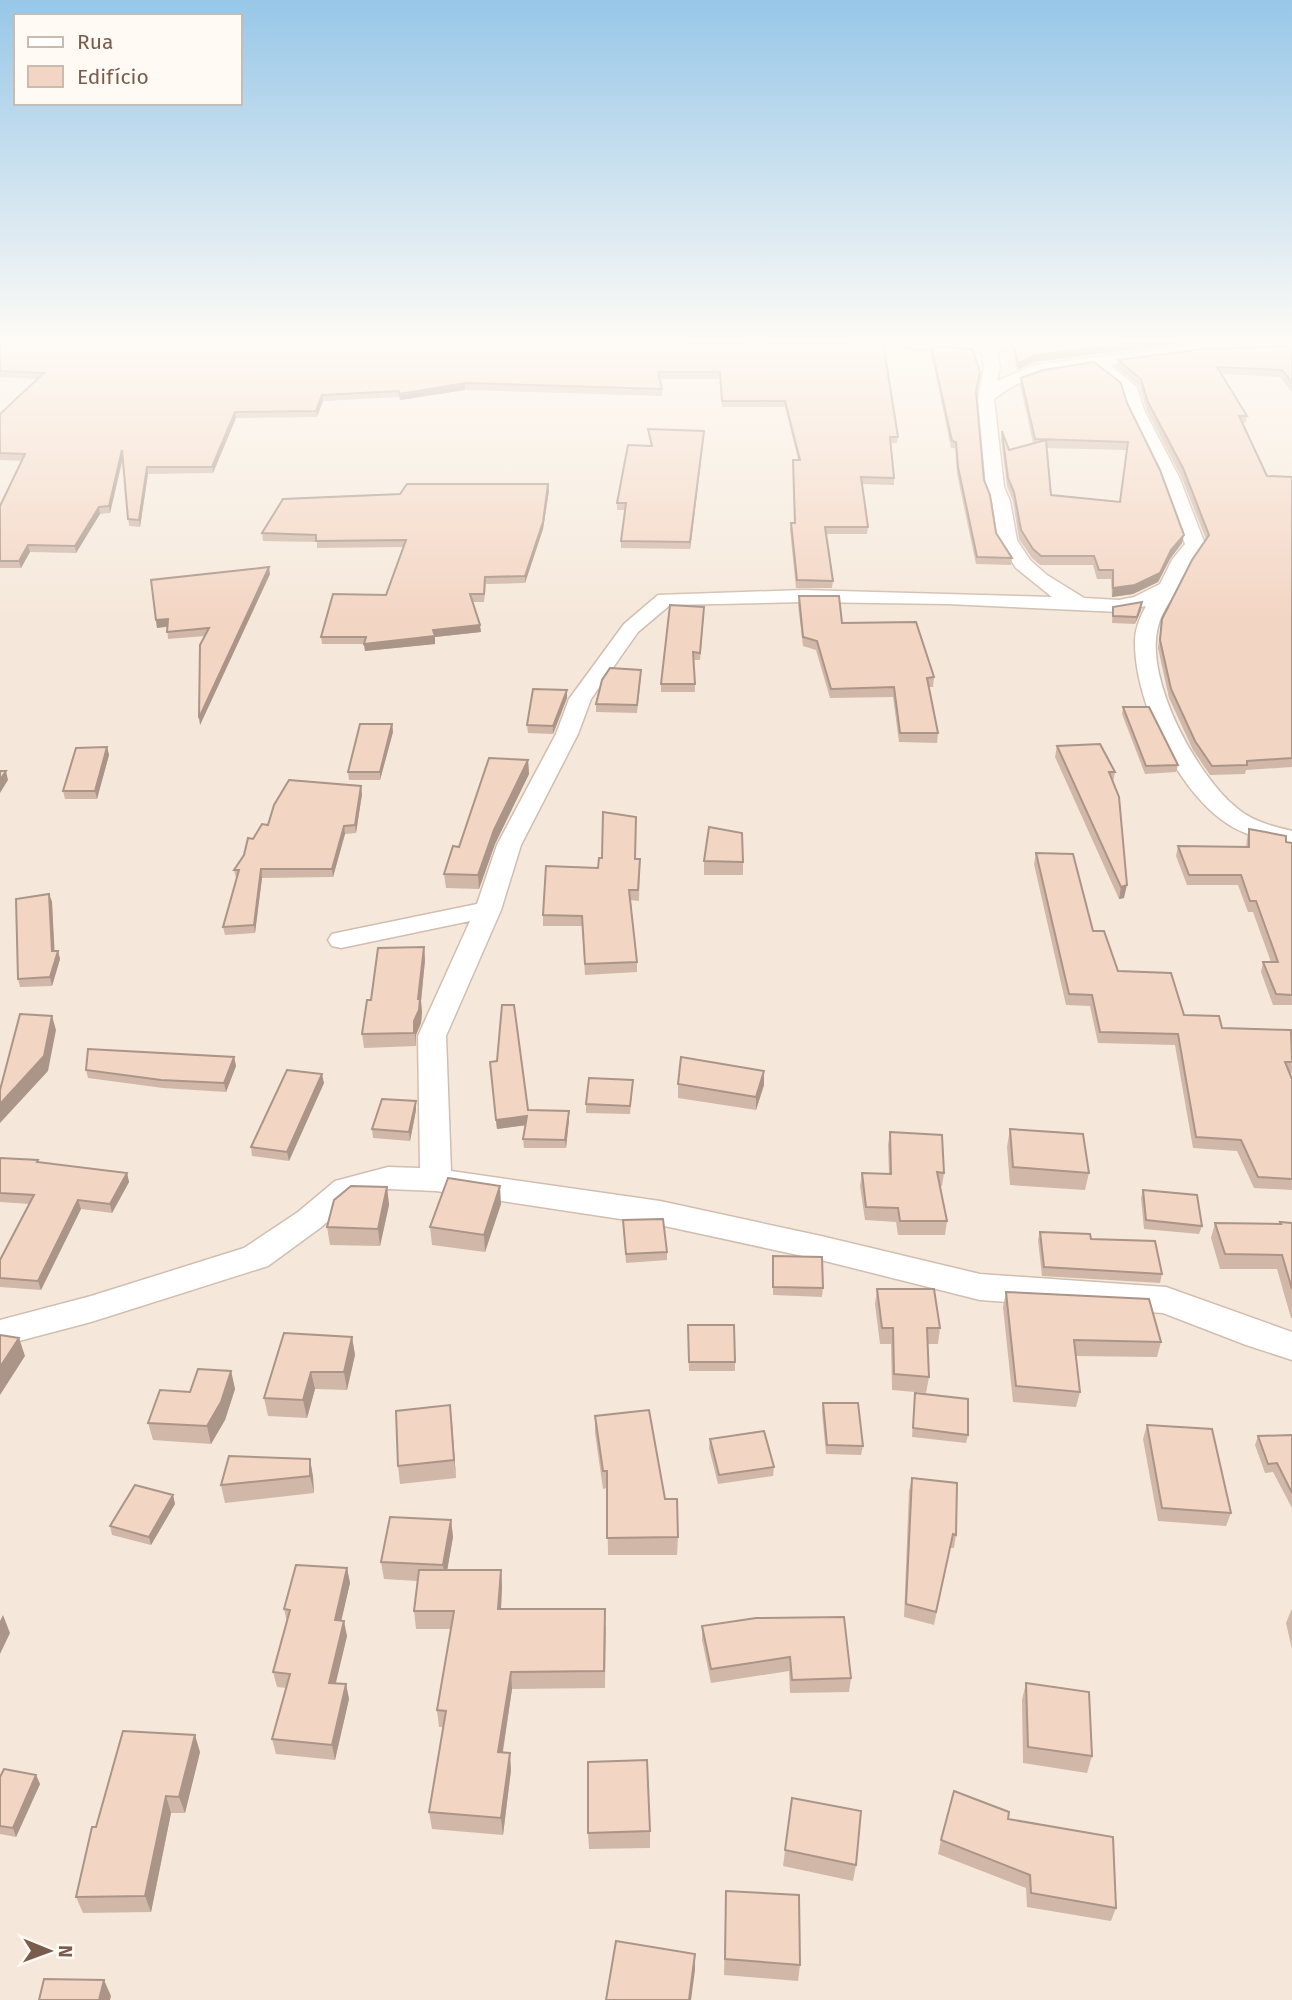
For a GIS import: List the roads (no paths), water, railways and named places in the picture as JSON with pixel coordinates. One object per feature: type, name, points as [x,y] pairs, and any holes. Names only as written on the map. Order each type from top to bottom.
[{"type":"street","points":[[990,433],[995,487],[1000,496],[1010,546],[1034,572],[1059,593],[1081,606]]},
{"type":"street","points":[[1148,433],[1170,477],[1195,544],[1192,552],[1182,557],[1168,588],[1151,614],[1145,639],[1151,680],[1175,744],[1191,774],[1216,802],[1249,827],[1292,838]]},
{"type":"street","points":[[436,1180],[432,1036],[488,910],[509,845],[538,783],[567,734],[580,699],[631,628],[665,599],[803,596],[947,598],[1119,606],[1144,602],[1168,588]]},
{"type":"street","points":[[341,940],[488,910]]},
{"type":"street","points":[[0,1333],[91,1309],[256,1257],[309,1220],[346,1189],[388,1178],[436,1180],[660,1213],[821,1248],[980,1287],[1166,1300],[1258,1336],[1292,1346]]}]
